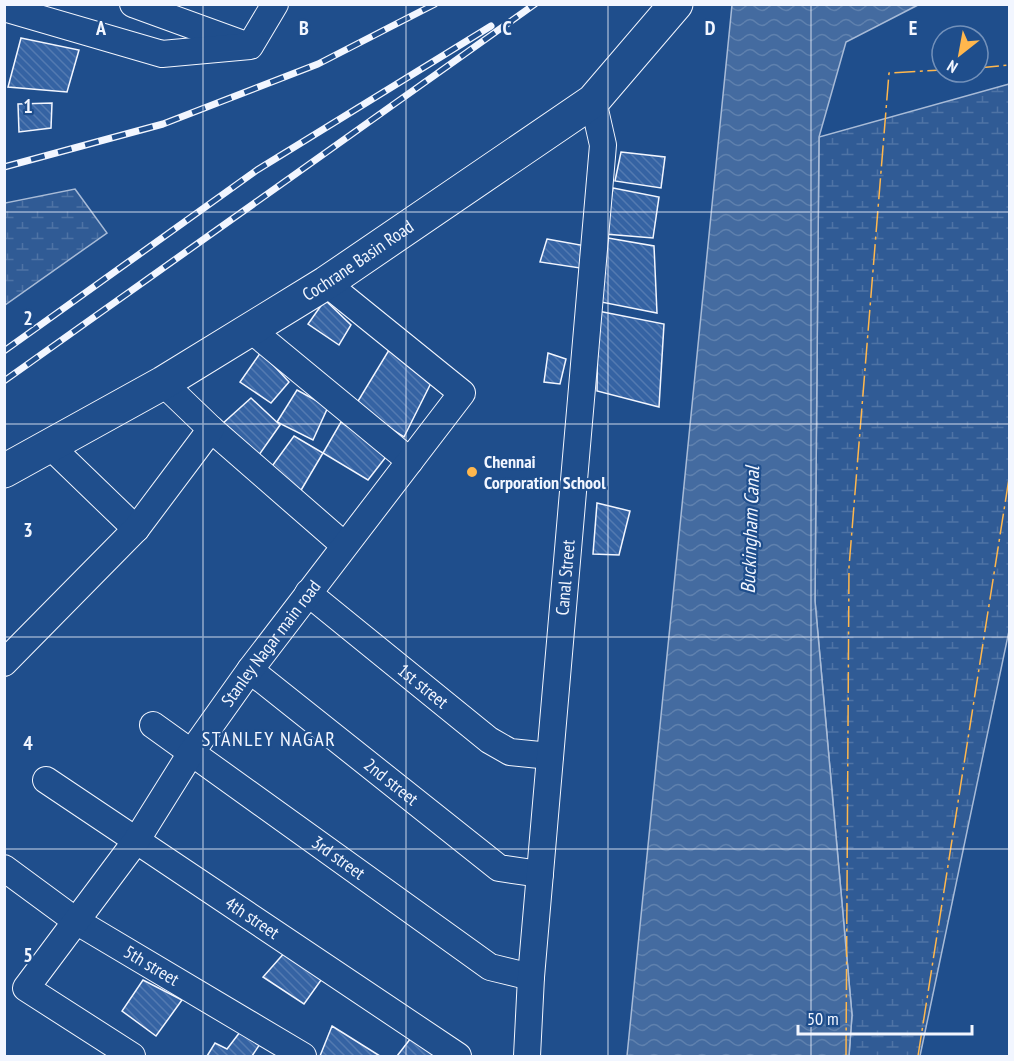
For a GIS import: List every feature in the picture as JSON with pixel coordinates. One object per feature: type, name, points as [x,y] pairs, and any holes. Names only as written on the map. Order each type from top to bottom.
[{"type":"main road","name":"Cochrane Basin Road","points":[[4,471],[163,383],[326,283],[593,101],[676,4]]},
{"type":"street","points":[[133,4],[250,46]]},
{"type":"street","points":[[250,46],[275,4]]},
{"type":"street","points":[[4,8],[162,54],[250,46]]},
{"type":"street","name":"Canal Street","points":[[527,1056],[531,977],[603,145],[593,101]]},
{"type":"street","name":"Stanley Nagar main road","points":[[132,1056],[26,988],[136,841],[190,753],[250,670],[462,393],[326,283]]},
{"type":"street","points":[[250,330],[410,461]]},
{"type":"street","points":[[163,383],[211,429],[344,546]]},
{"type":"street","points":[[4,663],[135,529],[211,429]]},
{"type":"street","points":[[49,445],[135,529]]},
{"type":"street","name":"1st street","points":[[308,593],[489,740],[510,752],[550,756]]},
{"type":"street","name":"2nd street","points":[[250,670],[499,868],[540,874]]},
{"type":"street","name":"3rd street","points":[[153,725],[490,968],[531,977]]},
{"type":"street","name":"4th street","points":[[46,780],[458,1056]]},
{"type":"street","name":"5th street","points":[[4,868],[76,921],[303,1056]]},
{"type":"green space","points":[[1009,84],[1009,631],[920,1056],[849,1056],[852,1015],[815,601],[819,137]]},
{"type":"green space","points":[[75,189],[107,233],[5,305],[5,203]]},
{"type":"water","name":"Buckingham Canal","points":[[732,5],[918,5],[846,42],[819,137],[815,601],[852,1015],[849,1056],[627,1056]]},
{"type":"building","points":[[21,38],[79,50],[67,92],[8,87]]},
{"type":"building","points":[[52,103],[51,128],[19,132],[18,104]]},
{"type":"building","points":[[621,152],[665,157],[661,188],[615,181]]},
{"type":"building","points":[[613,188],[659,197],[653,238],[605,234]]},
{"type":"building","points":[[608,238],[654,246],[657,313],[601,302]]},
{"type":"building","points":[[547,239],[586,246],[580,268],[540,262]]},
{"type":"building","points":[[325,300],[351,325],[339,345],[308,324]]},
{"type":"building","points":[[598,311],[664,324],[659,407],[597,391]]},
{"type":"building","points":[[389,350],[433,379],[404,437],[355,406]]},
{"type":"building","points":[[261,352],[289,382],[271,403],[240,382]]},
{"type":"building","points":[[548,353],[566,359],[560,384],[544,382]]},
{"type":"building","points":[[297,390],[328,407],[313,440],[277,422]]},
{"type":"building","points":[[251,398],[280,425],[259,455],[221,425]]},
{"type":"building","points":[[341,422],[389,453],[368,480],[323,453]]},
{"type":"building","points":[[294,436],[323,453],[297,497],[267,473]]},
{"type":"building","points":[[597,503],[630,511],[619,555],[593,554]]},
{"type":"building","points":[[286,951],[324,976],[304,1004],[263,977]]},
{"type":"building","points":[[143,980],[182,1000],[156,1036],[122,1011]]},
{"type":"building","points":[[332,1026],[380,1056],[320,1056]]},
{"type":"building","points":[[240,1032],[260,1044],[252,1056],[207,1056],[215,1043],[227,1049]]},
{"type":"building","points":[[414,1034],[444,1056],[397,1056]]},
{"type":"railway","points":[[4,167],[163,124],[318,64],[435,4]]},
{"type":"railway","points":[[4,381],[535,4]]},
{"type":"railway","points":[[4,351],[257,170],[491,26]]},
{"type":"power","points":[[990,67],[1010,65]]},
{"type":"power","points":[[846,1056],[849,567],[889,73],[930,71]]},
{"type":"power","points":[[918,1056],[1010,472]]},
{"type":"place","name":"Chennai Corporation School","points":[[472,472]]},
{"type":"district","name":"STANLEY NAGAR","points":[[269,739]]}]
